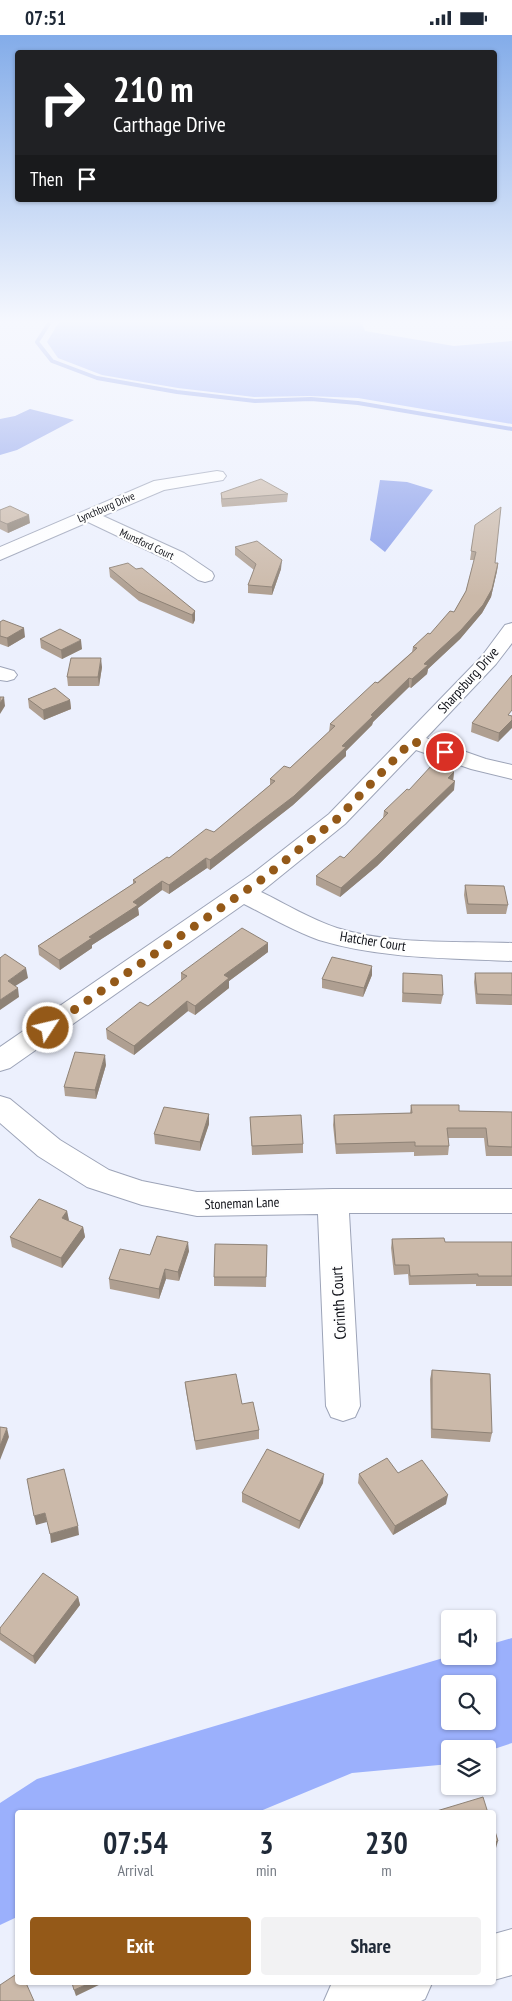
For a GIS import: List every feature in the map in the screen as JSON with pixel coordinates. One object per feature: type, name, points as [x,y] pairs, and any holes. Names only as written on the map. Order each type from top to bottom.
[{"type":"street","name":"Lynchburg Drive","points":[[0,554],[160,485],[216,476]]},
{"type":"street","name":"Munsford Court","points":[[87,515],[177,557],[205,576]]},
{"type":"street","name":"Sharpsburg Drive","points":[[0,1061],[261,880],[337,819],[489,660],[512,629]]},
{"type":"street","points":[[412,741],[479,764],[512,772]]},
{"type":"street","name":"Hatcher Court","points":[[242,893],[308,925],[339,937],[381,944],[512,952]]},
{"type":"street","name":"Stoneman Lane","points":[[0,1107],[49,1148],[98,1179],[142,1193],[197,1204],[333,1201],[512,1201]]},
{"type":"street","name":"Corinth Court","points":[[333,1201],[343,1406]]},
{"type":"street","points":[[496,1956],[512,1952]]},
{"type":"street","points":[[347,2001],[402,1985]]},
{"type":"shaded area","points":[[20,414],[49,414],[74,420],[17,450],[0,455],[0,419]]},
{"type":"shaded area","points":[[451,414],[512,414],[512,424]]},
{"type":"shaded area","points":[[380,480],[407,482],[433,490],[385,552],[370,540]]},
{"type":"shaded area","points":[[512,1638],[512,1743],[496,1748],[496,1740],[441,1740],[441,1765],[352,1773],[263,1810],[15,1810],[15,1918],[0,1925],[0,1803],[37,1779],[441,1659],[441,1665],[496,1665],[496,1643]]},
{"type":"building","points":[[261,479],[288,494],[222,499],[221,493]]},
{"type":"building","points":[[10,506],[29,515],[7,524],[0,521],[0,510]]},
{"type":"building","points":[[501,507],[495,563],[498,563],[492,589],[483,605],[461,630],[424,664],[428,665],[412,679],[409,678],[371,715],[373,716],[342,746],[346,747],[294,796],[210,860],[206,858],[169,885],[162,881],[133,902],[138,905],[89,937],[92,938],[59,960],[38,946],[136,882],[133,880],[167,857],[169,858],[206,829],[214,832],[275,781],[270,779],[284,766],[290,768],[335,726],[330,724],[375,682],[378,683],[417,648],[413,647],[428,633],[430,634],[450,611],[454,612],[466,591],[476,552],[471,551],[475,525]]},
{"type":"building","points":[[257,541],[282,560],[272,587],[248,585],[256,564],[235,547]]},
{"type":"building","points":[[128,563],[136,569],[142,568],[195,611],[192,615],[138,592],[109,568]]},
{"type":"building","points":[[3,620],[24,628],[7,638],[0,636],[0,622]]},
{"type":"building","points":[[60,629],[81,640],[61,650],[40,639]]},
{"type":"building","points":[[71,658],[101,658],[98,677],[67,677]]},
{"type":"building","points":[[512,675],[512,710],[508,715],[512,716],[512,720],[499,733],[472,723]]},
{"type":"building","points":[[55,688],[70,700],[43,710],[28,699]]},
{"type":"building","points":[[432,765],[454,772],[448,778],[455,781],[341,888],[316,876],[340,856],[344,858],[388,813],[384,811],[407,789],[409,790]]},
{"type":"building","points":[[465,885],[504,886],[508,905],[468,904]]},
{"type":"building","points":[[242,928],[268,943],[224,975],[229,978],[195,1006],[187,1001],[134,1046],[106,1029],[140,1002],[148,1006],[187,976],[181,973]]},
{"type":"building","points":[[5,954],[26,968],[8,981],[18,988],[0,1000],[0,958]]},
{"type":"building","points":[[332,957],[372,966],[364,988],[322,979]]},
{"type":"building","points":[[403,973],[442,975],[443,995],[403,993]]},
{"type":"building","points":[[475,973],[512,973],[512,995],[477,994]]},
{"type":"building","points":[[75,1052],[105,1055],[95,1090],[64,1087]]},
{"type":"building","points":[[411,1105],[459,1105],[459,1111],[512,1112],[512,1147],[488,1146],[486,1128],[447,1128],[449,1146],[415,1146],[415,1142],[336,1144],[334,1115],[412,1113]]},
{"type":"building","points":[[164,1107],[209,1114],[200,1142],[154,1134]]},
{"type":"building","points":[[301,1115],[303,1144],[252,1146],[250,1117]]},
{"type":"building","points":[[39,1199],[67,1211],[62,1218],[83,1227],[61,1258],[10,1237]]},
{"type":"building","points":[[157,1236],[188,1242],[178,1272],[165,1269],[159,1289],[109,1279],[120,1249],[150,1255]]},
{"type":"building","points":[[444,1238],[445,1242],[512,1242],[512,1276],[478,1276],[478,1274],[410,1276],[409,1265],[395,1265],[392,1239]]},
{"type":"building","points":[[215,1244],[267,1245],[266,1277],[214,1277]]},
{"type":"building","points":[[432,1370],[490,1374],[492,1433],[432,1429]]},
{"type":"building","points":[[236,1374],[242,1404],[253,1402],[259,1430],[195,1441],[185,1382]]},
{"type":"building","points":[[0,1427],[7,1428],[0,1446]]},
{"type":"building","points":[[267,1449],[324,1474],[300,1521],[242,1493]]},
{"type":"building","points":[[387,1458],[398,1473],[422,1460],[448,1495],[395,1526],[359,1474]]},
{"type":"building","points":[[64,1469],[78,1526],[50,1534],[45,1513],[34,1516],[27,1479]]},
{"type":"building","points":[[43,1573],[78,1597],[33,1656],[0,1633],[0,1628]]},
{"type":"building","points":[[483,1797],[487,1810],[440,1810]]},
{"type":"building","points":[[15,1975],[15,1985],[27,1985],[34,2001],[0,2001],[0,1985]]},
{"type":"building","points":[[73,1985],[85,1985],[74,1990]]},
{"type":"waterway","points":[[422,414],[512,429]]},
{"type":"route","points":[[48,1028],[261,880],[337,819],[412,741],[445,752]]}]
